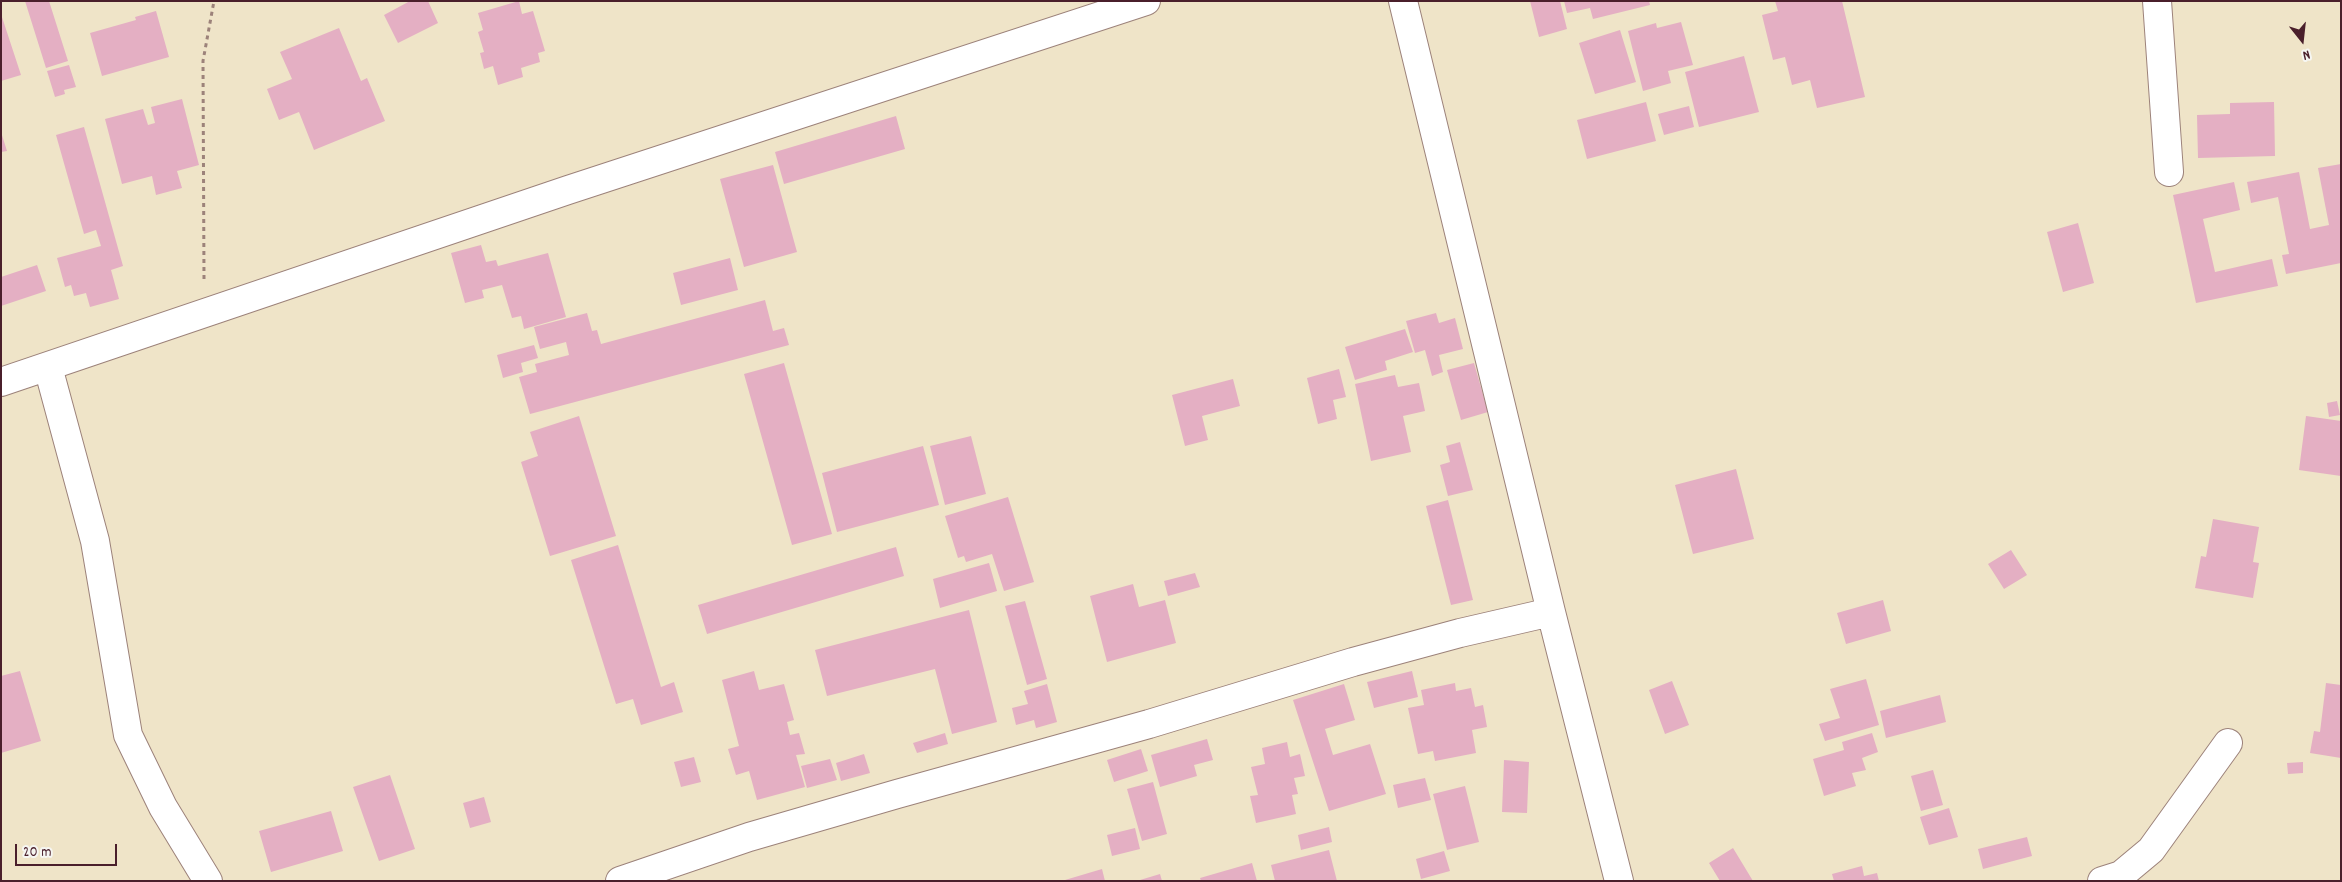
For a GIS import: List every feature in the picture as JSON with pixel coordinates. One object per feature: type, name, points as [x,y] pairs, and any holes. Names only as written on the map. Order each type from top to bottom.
[{"type":"street","points":[[1,382],[204,315],[578,187],[1146,1]]},
{"type":"street","points":[[1404,1],[1551,612],[1619,881]]},
{"type":"street","points":[[2157,1],[2169,172]]},
{"type":"street","points":[[48,367],[95,541],[128,736],[163,807],[208,881]]},
{"type":"street","points":[[620,881],[749,837],[906,791],[1158,721],[1353,662],[1460,633],[1551,612]]},
{"type":"street","points":[[2102,881],[2121,875],[2150,850],[2228,743]]},
{"type":"path","points":[[204,315],[203,61],[214,1]]},
{"type":"building","points":[[25,1],[49,1],[68,61],[46,68]]},
{"type":"building","points":[[410,1],[428,1],[438,23],[398,43],[384,15]]},
{"type":"building","points":[[519,1],[522,14],[533,11],[545,51],[538,53],[540,62],[521,68],[523,77],[498,85],[493,66],[484,69],[480,53],[484,52],[478,32],[483,30],[478,13]]},
{"type":"building","points":[[1530,1],[1560,1],[1567,29],[1539,37]]},
{"type":"building","points":[[1564,1],[1649,1],[1650,5],[1593,19],[1590,8],[1567,13]]},
{"type":"building","points":[[1775,1],[1842,1],[1865,97],[1817,108],[1810,80],[1792,85],[1785,57],[1773,60],[1762,15],[1778,11]]},
{"type":"building","points":[[156,11],[169,57],[102,76],[90,33],[136,20],[135,17]]},
{"type":"building","points":[[1,14],[21,75],[1,81]]},
{"type":"building","points":[[1681,22],[1693,65],[1668,71],[1671,83],[1643,91],[1628,31],[1656,23],[1657,28]]},
{"type":"building","points":[[339,28],[361,81],[367,78],[385,121],[314,150],[299,112],[279,120],[267,89],[292,79],[280,52]]},
{"type":"building","points":[[1620,30],[1636,82],[1595,94],[1579,43]]},
{"type":"building","points":[[1744,56],[1759,112],[1699,127],[1685,72]]},
{"type":"building","points":[[69,65],[76,87],[64,90],[65,94],[55,97],[47,71]]},
{"type":"building","points":[[182,99],[199,165],[177,171],[182,188],[156,195],[152,176],[122,184],[105,119],[143,109],[148,125],[155,123],[151,107]]},
{"type":"building","points":[[1646,102],[1656,141],[1587,159],[1577,120]]},
{"type":"building","points":[[2274,102],[2275,156],[2198,158],[2197,115],[2230,114],[2230,103]]},
{"type":"building","points":[[1689,106],[1694,127],[1664,135],[1658,114]]},
{"type":"building","points":[[896,116],[905,149],[784,184],[775,152]]},
{"type":"building","points":[[84,127],[123,266],[111,270],[119,299],[90,307],[86,293],[74,296],[71,285],[65,287],[57,258],[101,246],[96,230],[84,234],[56,135]]},
{"type":"building","points":[[1,132],[7,151],[1,152]]},
{"type":"building","points":[[2341,164],[2341,263],[2286,274],[2282,255],[2289,254],[2278,197],[2251,203],[2247,182],[2299,172],[2310,229],[2329,225],[2318,168]]},
{"type":"building","points":[[773,165],[797,252],[744,267],[720,179]]},
{"type":"building","points":[[2234,182],[2240,210],[2203,219],[2215,272],[2272,259],[2278,286],[2196,303],[2173,195]]},
{"type":"building","points":[[2078,223],[2094,283],[2063,292],[2047,232]]},
{"type":"building","points":[[481,245],[486,262],[496,260],[498,266],[548,253],[566,317],[524,329],[521,316],[512,318],[502,285],[482,290],[484,298],[465,303],[451,253]]},
{"type":"building","points":[[730,258],[738,290],[681,305],[673,273]]},
{"type":"building","points":[[37,265],[46,291],[1,306],[1,277]]},
{"type":"building","points":[[765,300],[773,331],[784,328],[789,345],[530,414],[519,377],[537,372],[535,364],[569,355],[566,342],[540,349],[534,327],[587,313],[592,331],[597,330],[601,344]]},
{"type":"building","points":[[1436,313],[1439,323],[1455,318],[1463,349],[1439,355],[1443,372],[1432,376],[1425,350],[1415,353],[1406,321]]},
{"type":"building","points":[[1405,329],[1413,352],[1385,361],[1387,370],[1355,380],[1345,347]]},
{"type":"building","points":[[534,345],[538,358],[521,363],[523,372],[503,378],[497,355]]},
{"type":"building","points":[[784,363],[832,534],[792,545],[744,374]]},
{"type":"building","points":[[1474,363],[1488,412],[1461,420],[1447,370]]},
{"type":"building","points":[[1339,369],[1346,397],[1333,400],[1337,419],[1318,424],[1307,378]]},
{"type":"building","points":[[1395,375],[1398,387],[1419,383],[1425,411],[1403,416],[1411,452],[1371,461],[1355,384]]},
{"type":"building","points":[[1233,379],[1240,406],[1202,416],[1208,440],[1185,446],[1172,395]]},
{"type":"building","points":[[2337,401],[2340,415],[2329,417],[2327,403]]},
{"type":"building","points":[[579,416],[616,536],[550,556],[521,462],[538,456],[530,432]]},
{"type":"building","points":[[2306,416],[2341,421],[2341,476],[2299,470]]},
{"type":"building","points":[[971,436],[986,494],[945,505],[930,446]]},
{"type":"building","points":[[1460,442],[1473,490],[1448,496],[1440,465],[1450,462],[1446,446]]},
{"type":"building","points":[[923,446],[939,505],[837,532],[822,473]]},
{"type":"building","points":[[1736,469],[1754,539],[1693,554],[1675,485]]},
{"type":"building","points":[[1008,497],[1034,582],[1004,591],[992,554],[966,562],[964,556],[958,558],[945,516]]},
{"type":"building","points":[[1448,500],[1473,600],[1451,605],[1426,506]]},
{"type":"building","points":[[2213,519],[2259,527],[2253,562],[2259,563],[2253,598],[2195,588],[2201,556],[2206,557]]},
{"type":"building","points":[[618,545],[661,687],[674,682],[683,712],[641,725],[633,699],[616,704],[571,560]]},
{"type":"building","points":[[896,547],[904,576],[707,634],[698,605]]},
{"type":"building","points":[[2011,550],[2027,575],[2004,589],[1988,564]]},
{"type":"building","points":[[989,563],[997,591],[940,608],[933,579]]},
{"type":"building","points":[[1195,573],[1200,587],[1168,596],[1164,581]]},
{"type":"building","points":[[1133,584],[1139,607],[1165,600],[1176,643],[1107,662],[1090,596]]},
{"type":"building","points":[[1883,600],[1891,631],[1846,644],[1837,613]]},
{"type":"building","points":[[1025,601],[1047,679],[1027,685],[1005,606]]},
{"type":"building","points":[[969,610],[997,722],[952,734],[935,669],[827,696],[815,650]]},
{"type":"building","points":[[20,671],[41,741],[1,753],[1,676]]},
{"type":"building","points":[[754,671],[759,690],[784,684],[794,720],[787,722],[790,735],[799,733],[805,754],[796,755],[805,787],[757,800],[749,771],[736,775],[728,749],[739,746],[722,680]]},
{"type":"building","points":[[1412,671],[1418,697],[1374,708],[1367,682]]},
{"type":"building","points":[[1866,679],[1879,725],[1825,741],[1819,724],[1840,718],[1830,689]]},
{"type":"building","points":[[1672,681],[1689,725],[1665,734],[1649,690]]},
{"type":"building","points":[[1455,683],[1456,691],[1471,688],[1475,707],[1483,705],[1487,727],[1472,730],[1476,753],[1435,761],[1433,751],[1418,754],[1408,708],[1424,705],[1421,690]]},
{"type":"building","points":[[2326,683],[2341,685],[2341,758],[2310,753],[2314,731],[2320,732]]},
{"type":"building","points":[[1047,684],[1057,722],[1036,728],[1034,720],[1016,725],[1012,708],[1028,704],[1024,691]]},
{"type":"building","points":[[1344,684],[1355,720],[1325,729],[1333,755],[1370,744],[1386,794],[1329,811],[1293,700]]},
{"type":"building","points":[[1940,695],[1946,722],[1886,738],[1880,711]]},
{"type":"building","points":[[945,733],[948,744],[917,753],[913,743]]},
{"type":"building","points":[[1872,733],[1878,752],[1862,758],[1866,770],[1852,773],[1856,786],[1824,796],[1813,759],[1844,750],[1842,742]]},
{"type":"building","points":[[1207,739],[1213,760],[1194,765],[1197,776],[1160,787],[1151,755]]},
{"type":"building","points":[[1287,742],[1290,757],[1300,754],[1305,776],[1294,778],[1298,794],[1292,795],[1296,814],[1256,823],[1250,796],[1258,795],[1251,767],[1265,764],[1262,748]]},
{"type":"building","points":[[1141,749],[1148,771],[1114,782],[1107,760]]},
{"type":"building","points":[[864,754],[870,773],[841,781],[836,763]]},
{"type":"building","points":[[694,757],[701,782],[681,787],[674,762]]},
{"type":"building","points":[[830,759],[837,780],[807,788],[801,766]]},
{"type":"building","points":[[1504,760],[1529,762],[1527,813],[1502,812]]},
{"type":"building","points":[[2303,762],[2303,773],[2288,774],[2287,763]]},
{"type":"building","points":[[1933,770],[1943,805],[1921,811],[1911,776]]},
{"type":"building","points":[[390,775],[415,849],[379,861],[353,787]]},
{"type":"building","points":[[1425,778],[1431,800],[1398,808],[1393,785]]},
{"type":"building","points":[[1153,782],[1167,834],[1142,841],[1127,789]]},
{"type":"building","points":[[1465,786],[1479,842],[1447,850],[1433,794]]},
{"type":"building","points":[[484,797],[491,822],[470,828],[463,803]]},
{"type":"building","points":[[1949,808],[1958,837],[1929,845],[1920,817]]},
{"type":"building","points":[[331,811],[343,851],[271,872],[259,831]]},
{"type":"building","points":[[1329,827],[1332,842],[1301,850],[1298,835]]},
{"type":"building","points":[[1135,828],[1140,849],[1112,856],[1107,835]]},
{"type":"building","points":[[2027,837],[2032,856],[1983,869],[1978,849]]},
{"type":"building","points":[[1733,848],[1753,881],[1720,881],[1709,863]]},
{"type":"building","points":[[1329,850],[1337,881],[1275,881],[1271,865]]},
{"type":"building","points":[[1444,851],[1450,871],[1421,879],[1416,859]]},
{"type":"building","points":[[1252,863],[1257,881],[1201,881],[1200,878]]},
{"type":"building","points":[[1862,866],[1864,876],[1877,873],[1879,881],[1834,881],[1832,874]]},
{"type":"building","points":[[1102,869],[1105,881],[1065,881],[1065,880]]},
{"type":"building","points":[[1160,874],[1162,881],[1140,881],[1140,880]]}]
